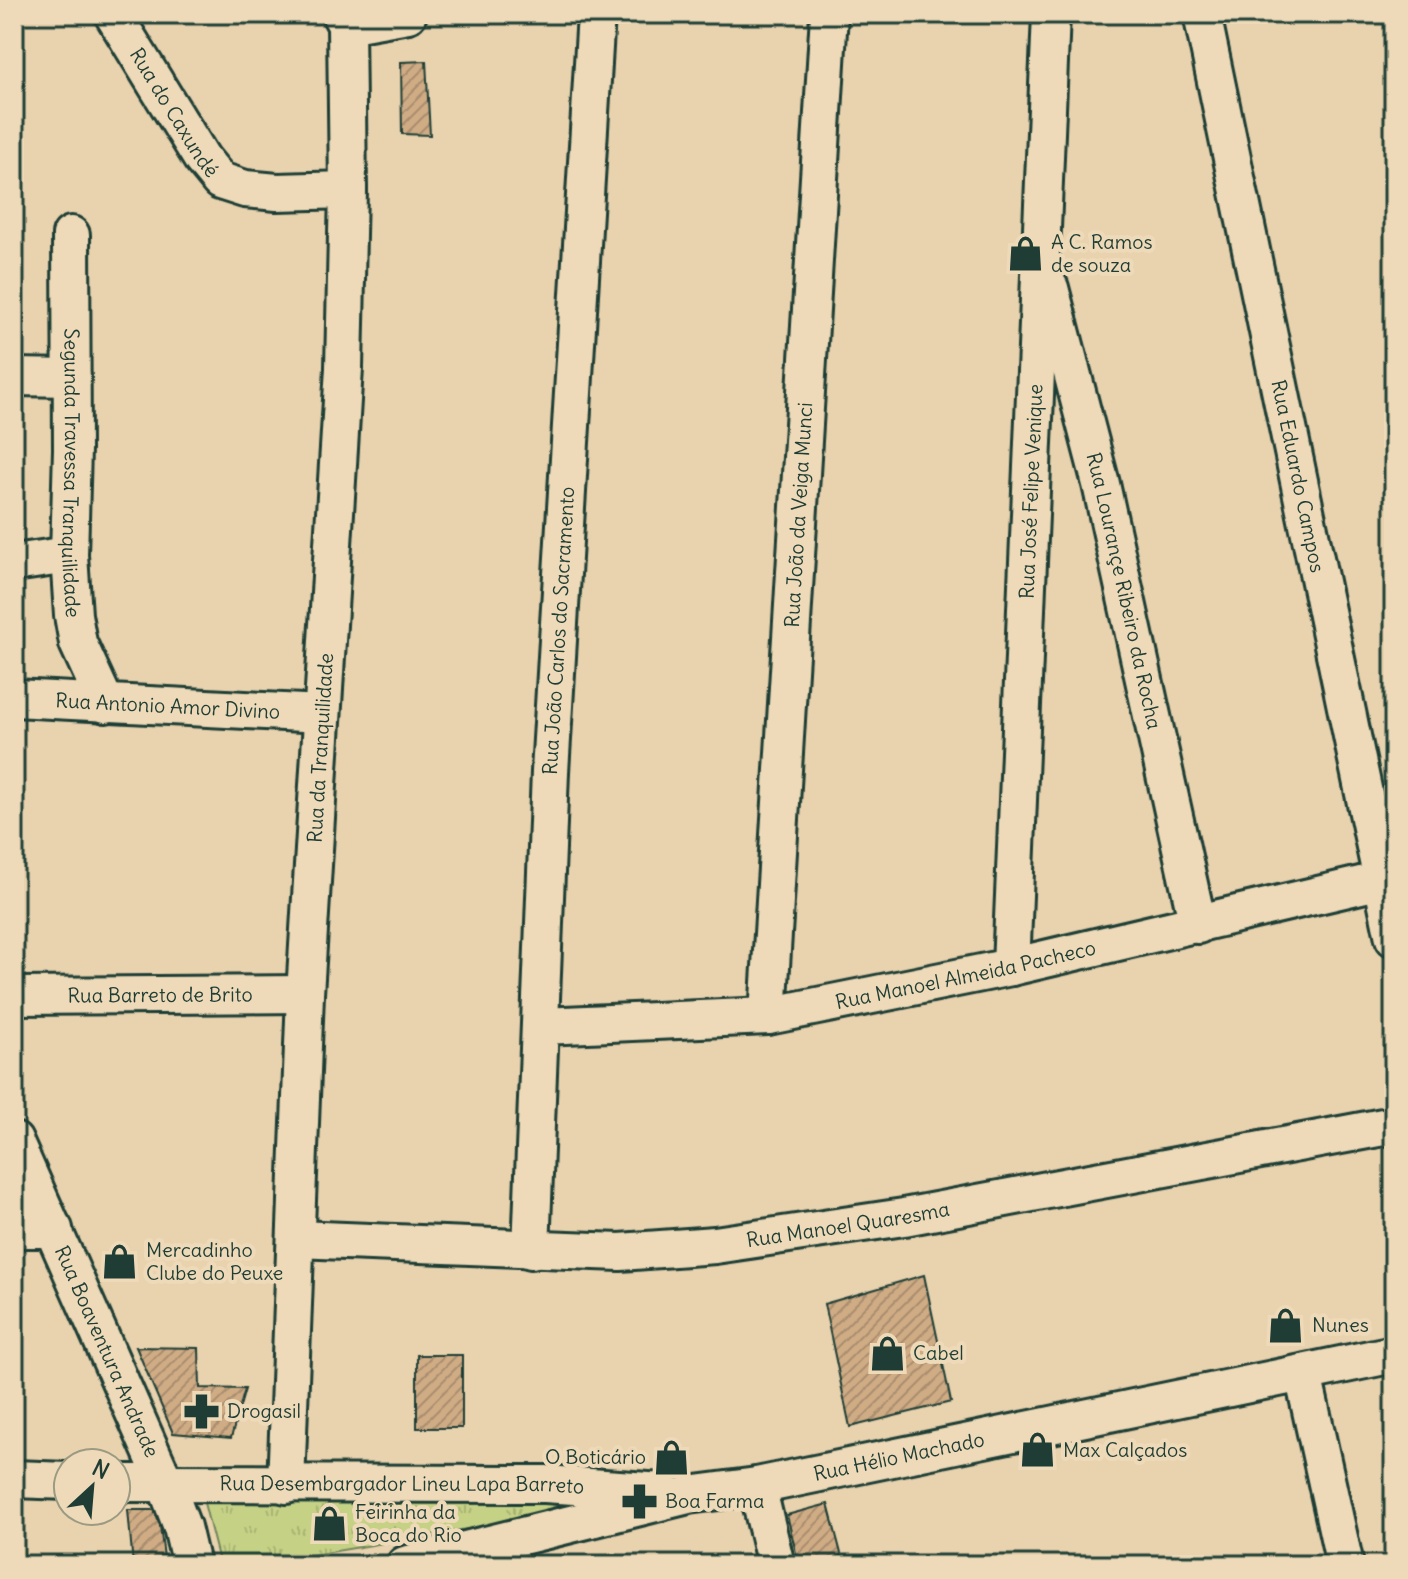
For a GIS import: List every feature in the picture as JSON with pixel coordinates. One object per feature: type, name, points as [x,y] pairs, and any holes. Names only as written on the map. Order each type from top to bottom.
[{"type":"street","name":"Rua do Caxundé","points":[[113,14],[202,159],[220,181],[245,189],[277,192],[348,190]]},
{"type":"street","points":[[343,20],[408,14]]},
{"type":"street","name":"Rua João Carlos do Sacramento","points":[[531,1250],[550,772],[596,14]]},
{"type":"street","name":"Rua João da Veiga Munci","points":[[768,1016],[829,14]]},
{"type":"street","name":"Rua José Felipe Venique","points":[[1011,967],[1051,14]]},
{"type":"street","name":"Rua Eduardo Campos","points":[[1202,14],[1394,938]]},
{"type":"street","name":"Rua da Tranquilidade","points":[[286,1485],[305,994],[344,368],[348,190],[343,20]]},
{"type":"street","name":"Segunda Travessa Tranquilidade","points":[[71,235],[69,555],[73,615],[78,643],[106,704]]},
{"type":"street","name":"Rua Lourançe Ribeiro da Rocha","points":[[1041,260],[1101,484],[1198,925]]},
{"type":"street","points":[[14,377],[72,378]]},
{"type":"street","points":[[14,563],[69,555]]},
{"type":"street","name":"Rua Antonio Amor Divino","points":[[14,698],[322,714]]},
{"type":"street","name":"Rua Manoel Almeida Pacheco","points":[[542,1026],[768,1016],[1011,967],[1382,880]]},
{"type":"street","name":"Rua Barreto de Brito","points":[[14,996],[305,994]]},
{"type":"street","name":"Rua Manoel Quaresma","points":[[296,1239],[620,1252],[715,1245],[919,1214],[1394,1125]]},
{"type":"street","name":"Rua Boaventura Andrade","points":[[14,1141],[166,1485],[182,1527],[191,1565]]},
{"type":"street","points":[[14,1229],[54,1229]]},
{"type":"street","name":"Rua Hélio Machado","points":[[405,1565],[688,1495],[757,1486],[1394,1354]]},
{"type":"street","points":[[1303,1374],[1345,1565]]},
{"type":"street","points":[[14,1479],[52,1480]]},
{"type":"street","name":"Rua Desembargador Lineu Lapa Barreto","points":[[132,1484],[545,1484],[688,1495]]},
{"type":"street","points":[[757,1486],[776,1565]]},
{"type":"green space","points":[[571,1496],[574,1511],[253,1565],[220,1565],[203,1499]]},
{"type":"building","points":[[426,61],[430,135],[402,134],[401,62]]},
{"type":"building","points":[[1394,1230],[1394,1270],[1389,1271],[1384,1231]]},
{"type":"building","name":"Cabel","points":[[924,1275],[951,1402],[850,1427],[824,1304]]},
{"type":"building","name":"Drogasil","points":[[136,1347],[199,1348],[200,1388],[245,1389],[231,1438],[173,1433]]},
{"type":"building","points":[[417,1355],[462,1355],[462,1428],[417,1428]]},
{"type":"building","points":[[828,1504],[844,1565],[799,1565],[787,1515]]},
{"type":"building","points":[[132,1510],[158,1510],[165,1565],[133,1565],[130,1527],[132,1527]]},
{"type":"place","name":"A C. Ramos de souza","points":[[1025,254]]},
{"type":"place","name":"Mercadinho Clube do Peuxe","points":[[120,1261]]},
{"type":"place","name":"Nunes","points":[[1286,1325]]},
{"type":"place","name":"Cabel","points":[[887,1353]]},
{"type":"place","name":"Drogasil","points":[[201,1411]]},
{"type":"place","name":"Max Calçados","points":[[1037,1450]]},
{"type":"place","name":"O Boticário","points":[[672,1457]]},
{"type":"place","name":"Boa Farma","points":[[639,1501]]},
{"type":"place","name":"Feirinha da Boca do Rio","points":[[329,1524]]}]
